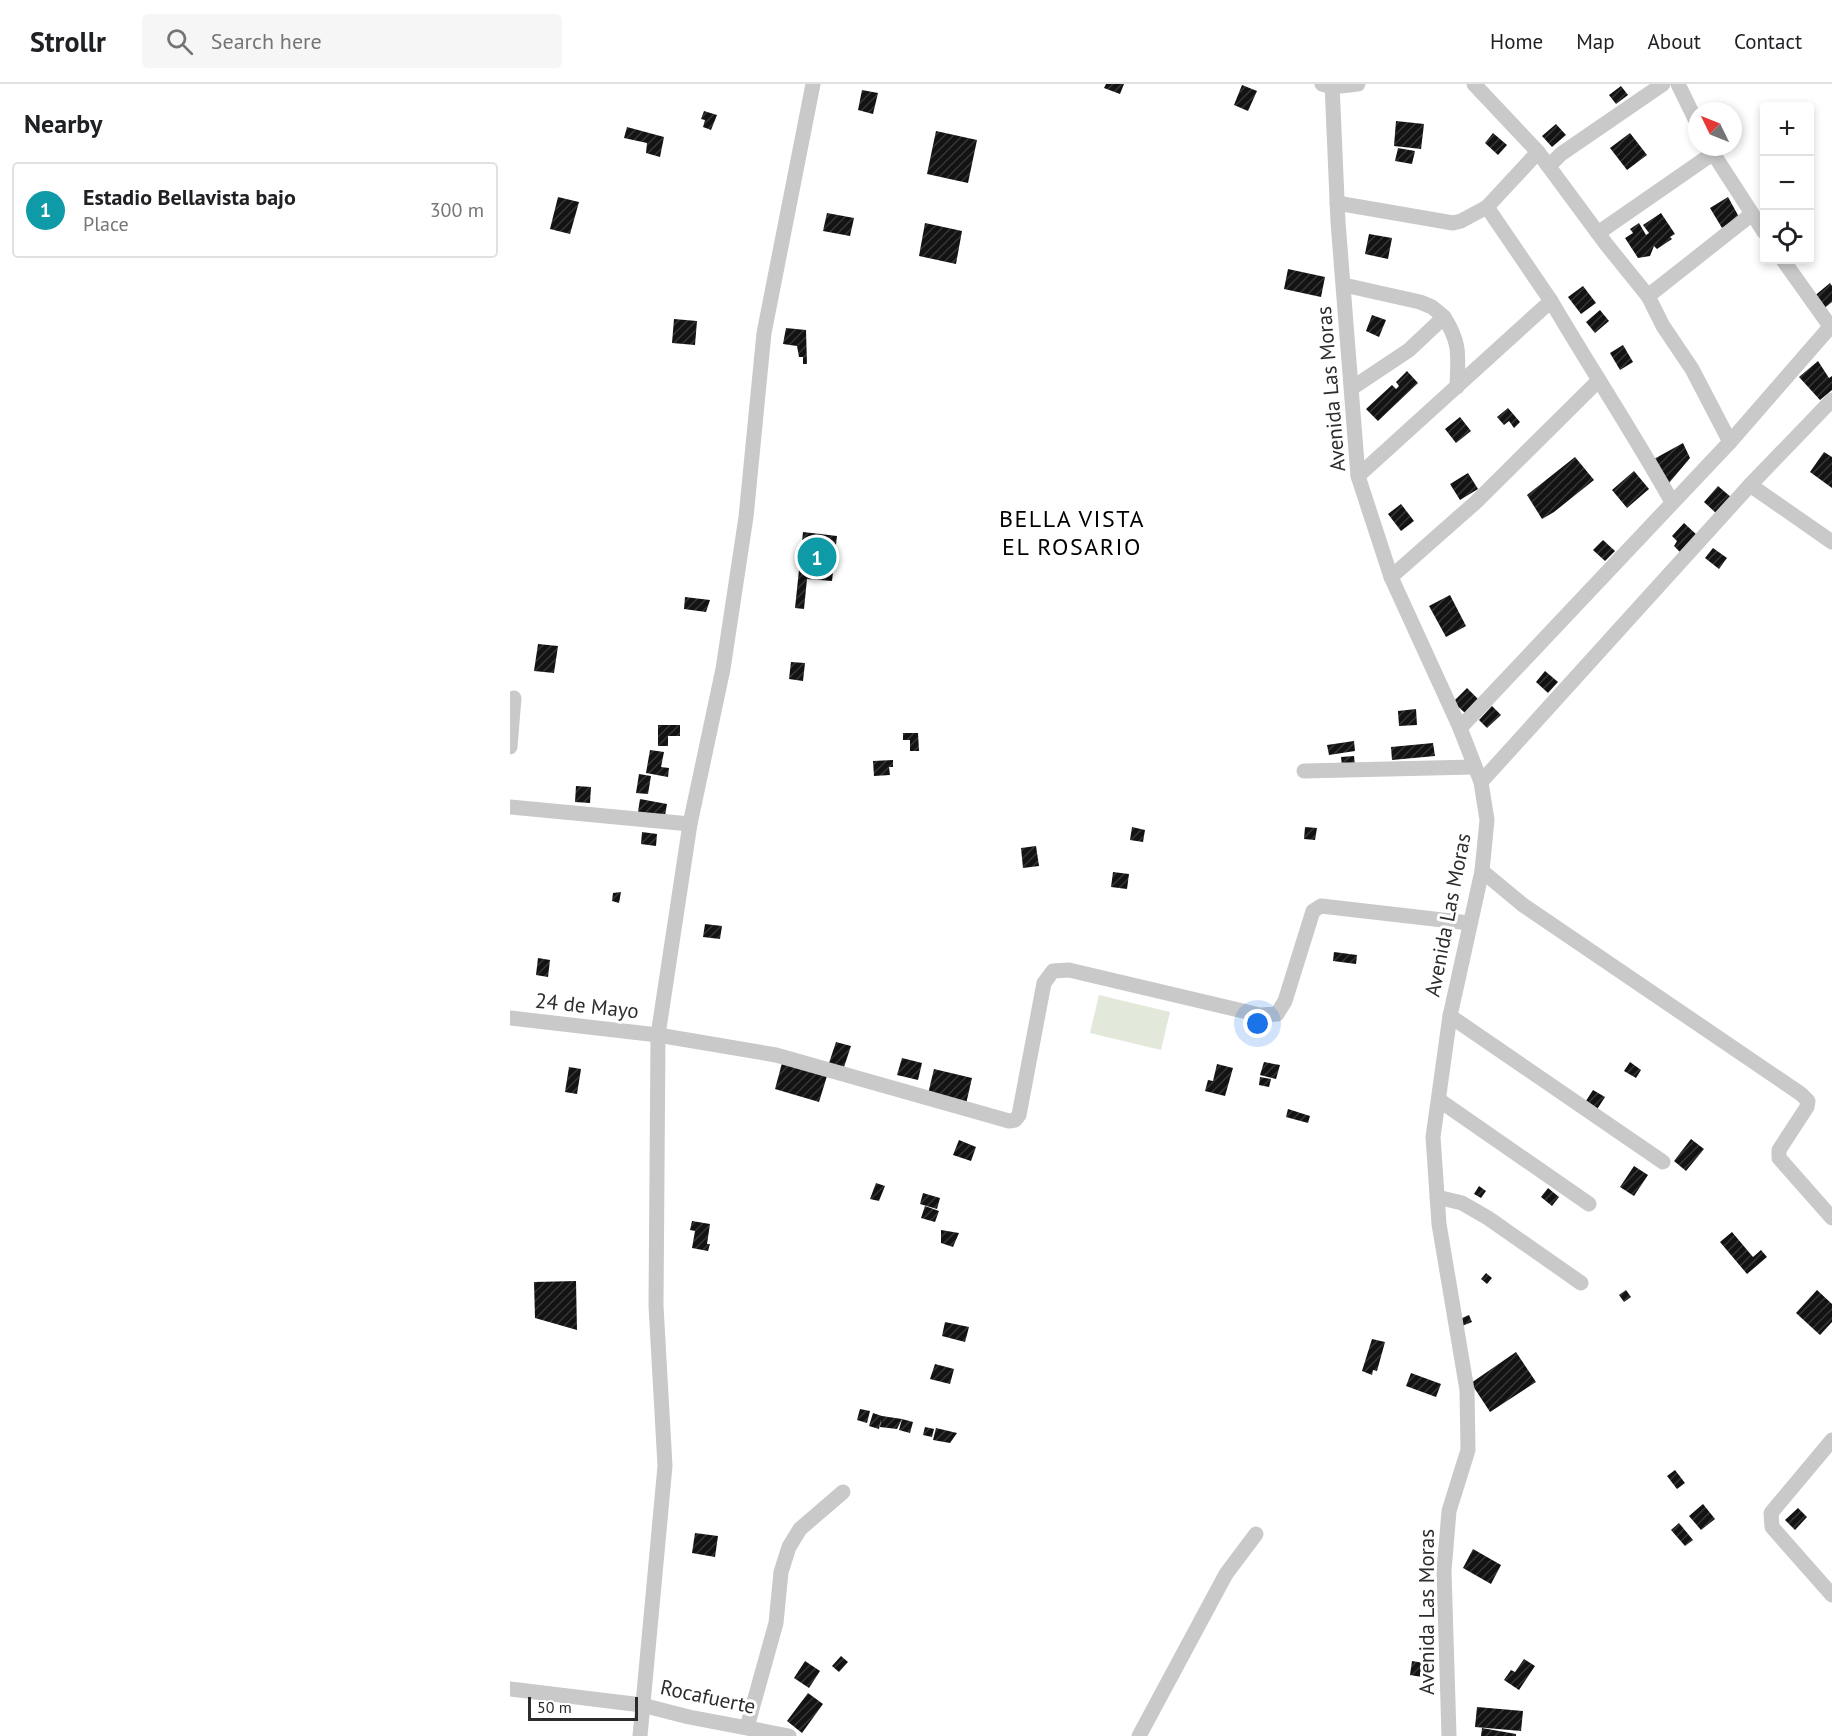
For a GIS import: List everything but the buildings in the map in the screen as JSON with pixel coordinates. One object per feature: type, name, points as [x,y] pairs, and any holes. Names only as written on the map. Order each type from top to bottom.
[{"type":"street","points":[[640,1736],[664,1466],[656,1306],[658,1035],[690,825],[723,669],[746,517],[764,333],[813,84]]},
{"type":"street","points":[[1328,85],[1358,84]]},
{"type":"street","points":[[1474,84],[1549,165],[1598,233],[1648,296],[1692,369],[1730,442]]},
{"type":"street","points":[[1549,165],[1561,154],[1663,84]]},
{"type":"street","points":[[1678,84],[1688,105]]},
{"type":"street","name":"Avenida Las Moras","points":[[1328,85],[1358,476],[1391,577],[1460,728],[1481,782],[1487,820],[1482,871],[1450,1016],[1432,1137],[1438,1224],[1467,1390],[1468,1450],[1449,1511],[1444,1571],[1449,1736]]},
{"type":"street","points":[[1337,203],[1453,223],[1461,221],[1487,207],[1538,152]]},
{"type":"street","points":[[1598,233],[1704,156]]},
{"type":"street","points":[[1714,156],[1760,226]]},
{"type":"street","points":[[1487,207],[1551,301],[1598,381],[1642,448],[1672,502]]},
{"type":"street","points":[[1648,296],[1752,214]]},
{"type":"street","points":[[1460,728],[1730,442],[1831,328],[1786,264]]},
{"type":"street","points":[[1344,285],[1420,302],[1432,307],[1444,317],[1455,334],[1458,349],[1457,387]]},
{"type":"street","points":[[1358,476],[1551,301]]},
{"type":"street","points":[[1352,388],[1409,350],[1444,317]]},
{"type":"street","points":[[1391,577],[1469,508],[1598,381]]},
{"type":"street","points":[[1481,782],[1750,485],[1832,400]]},
{"type":"street","points":[[1750,485],[1832,542]]},
{"type":"street","points":[[510,747],[514,698]]},
{"type":"street","points":[[1304,771],[1474,767]]},
{"type":"street","points":[[510,807],[690,825]]},
{"type":"street","points":[[1482,871],[1523,905],[1801,1094],[1808,1101],[1807,1107],[1779,1150],[1779,1158],[1832,1218]]},
{"type":"street","name":"24 de Mayo","points":[[510,1018],[658,1035],[776,1056],[1010,1121],[1015,1120],[1019,1115],[1044,983],[1053,971],[1069,970],[1260,1015],[1277,1014],[1285,1001],[1313,911],[1321,906],[1469,923]]},
{"type":"street","points":[[1450,1016],[1663,1162]]},
{"type":"street","points":[[1439,1100],[1589,1204]]},
{"type":"street","points":[[1437,1197],[1462,1203],[1488,1218],[1581,1282]]},
{"type":"street","points":[[1832,1440],[1771,1513],[1772,1527],[1832,1594]]},
{"type":"street","points":[[747,1727],[776,1623],[781,1572],[789,1547],[800,1529],[843,1492]]},
{"type":"street","points":[[1139,1736],[1226,1574],[1256,1534]]},
{"type":"street","name":"Rocafuerte","points":[[510,1689],[642,1705],[688,1717],[789,1736]]},
{"type":"shaded area","points":[[1099,995],[1170,1012],[1161,1050],[1090,1033]]},
{"type":"place","name":"Estadio Bellavista bajo","points":[[817,557]]},
{"type":"district","name":"BELLA VISTA EL ROSARIO","points":[[1072,533]]}]
